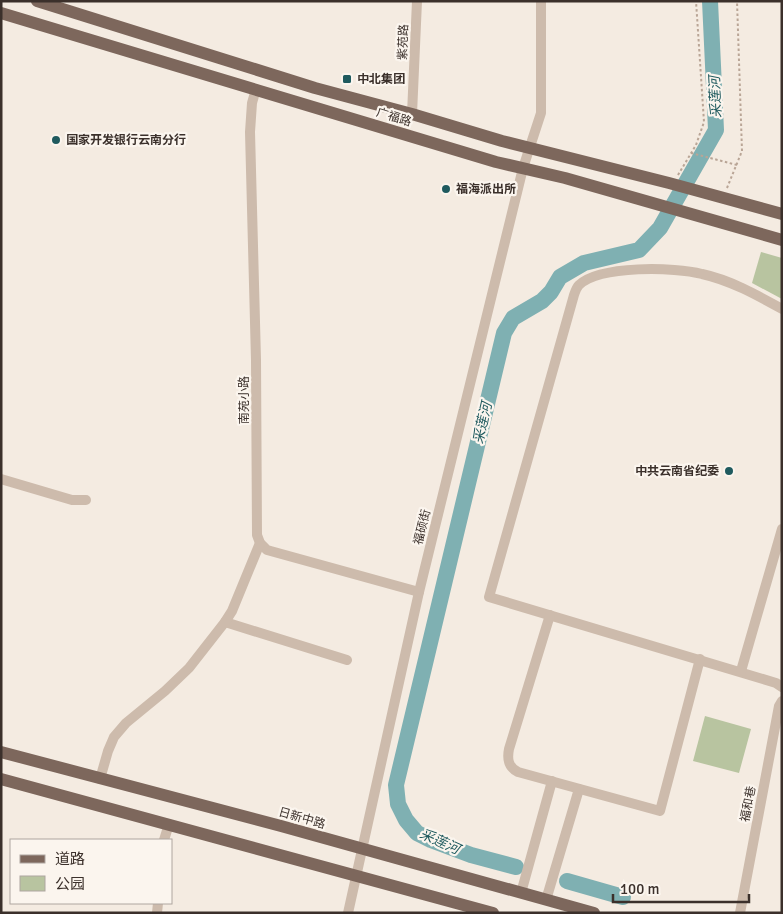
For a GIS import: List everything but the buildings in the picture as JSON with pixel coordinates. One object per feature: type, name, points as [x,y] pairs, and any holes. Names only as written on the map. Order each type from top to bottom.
[{"type":"main road","name":"广福路","points":[[37,1],[315,88],[412,114],[529,149],[669,183],[782,214]]},
{"type":"main road","name":"广福路","points":[[1,12],[523,168],[565,178],[782,240]]},
{"type":"main road","name":"日新中路","points":[[1,752],[282,826],[594,913]]},
{"type":"main road","points":[[1,779],[493,913]]},
{"type":"street","name":"紫苑路","points":[[412,114],[417,1]]},
{"type":"street","name":"福硕街","points":[[348,913],[419,592],[523,168],[542,113],[541,1]]},
{"type":"street","name":"南苑小路","points":[[256,89],[252,103],[250,132],[256,360],[257,535],[260,543]]},
{"type":"street","points":[[782,309],[744,289],[703,274],[690,272],[654,269],[617,271],[592,278],[579,285],[568,314],[489,597],[741,671],[776,683],[782,687]]},
{"type":"street","points":[[1,479],[72,500],[86,500]]},
{"type":"street","points":[[741,671],[782,529]]},
{"type":"street","points":[[100,779],[114,737],[126,723],[165,692],[189,668],[225,622],[232,611],[260,543],[267,550],[275,553],[419,592]]},
{"type":"street","points":[[550,615],[508,759],[510,765],[518,772],[660,811],[700,659]]},
{"type":"street","points":[[225,622],[347,660]]},
{"type":"street","name":"福和巷","points":[[740,913],[779,706],[782,701]]},
{"type":"street","points":[[521,892],[552,781]]},
{"type":"street","points":[[546,900],[578,789]]},
{"type":"street","points":[[164,839],[168,824]]},
{"type":"path","points":[[669,183],[678,176],[691,153],[704,122],[696,1]]},
{"type":"path","points":[[723,198],[742,151],[738,1]]},
{"type":"path","points":[[691,153],[737,165]]},
{"type":"green space","points":[[761,252],[782,258],[782,299],[752,283]]},
{"type":"green space","points":[[705,716],[751,729],[739,773],[693,761]]},
{"type":"waterway","name":"采莲河","points":[[516,867],[471,855],[417,833],[406,820],[398,804],[396,785],[504,333],[513,318],[542,301],[551,292],[560,277],[584,263],[639,250],[660,228],[716,130],[710,1]]},
{"type":"waterway","name":"采莲河","points":[[567,881],[623,897]]},
{"type":"place","name":"中北集团","points":[[347,79]]},
{"type":"place","name":"国家开发银行云南分行","points":[[56,140]]},
{"type":"place","name":"福海派出所","points":[[446,189]]},
{"type":"place","name":"中共云南省纪委","points":[[729,471]]}]
